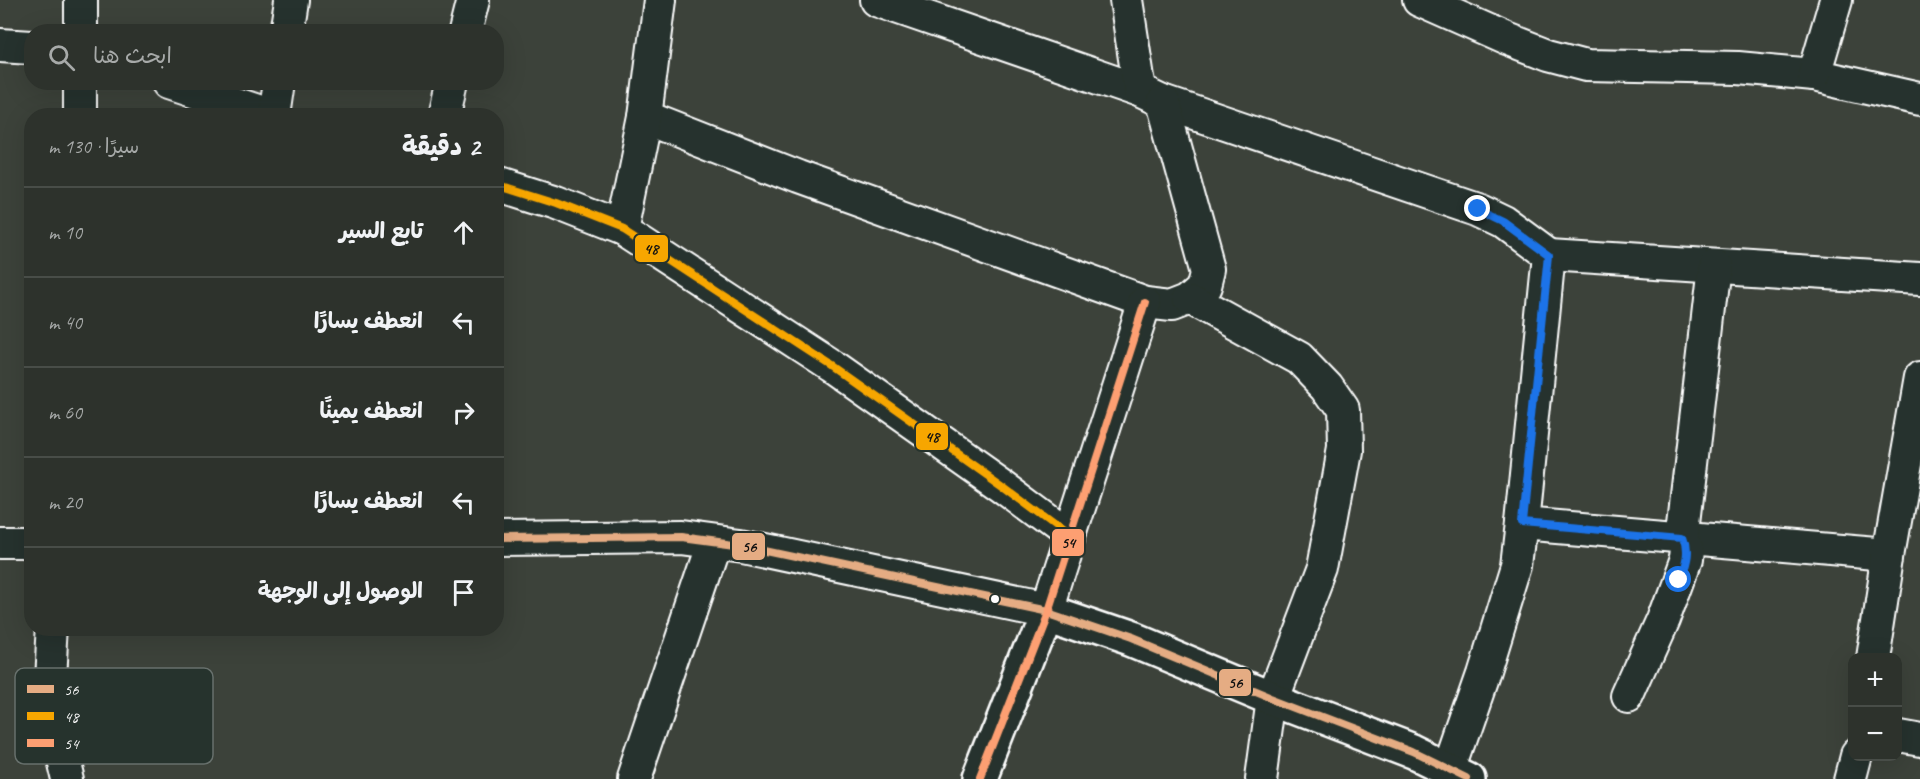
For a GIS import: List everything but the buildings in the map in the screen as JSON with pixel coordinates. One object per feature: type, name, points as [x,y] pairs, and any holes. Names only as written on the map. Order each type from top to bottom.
[{"type":"main road","points":[[981,779],[1046,610],[1131,639],[1273,698],[1414,752],[1459,774]]},
{"type":"street","points":[[81,0],[81,24]]},
{"type":"street","points":[[287,24],[291,0]]},
{"type":"street","points":[[467,24],[473,0]]},
{"type":"street","points":[[622,229],[645,117],[660,0]]},
{"type":"street","points":[[876,0],[1478,209],[1503,221],[1549,255],[1920,279]]},
{"type":"street","points":[[645,117],[798,177],[1145,302],[1172,305],[1190,298],[1205,285],[1209,269],[1151,96],[1126,0]]},
{"type":"street","points":[[1419,0],[1548,55],[1586,65],[1738,68],[1814,75],[1920,99]]},
{"type":"street","points":[[1814,75],[1836,0]]},
{"type":"street","points":[[0,45],[24,46]]},
{"type":"street","points":[[80,90],[80,108]]},
{"type":"street","points":[[193,90],[249,108]]},
{"type":"street","points":[[274,108],[278,90]]},
{"type":"street","points":[[446,108],[450,90]]},
{"type":"street","points":[[504,187],[556,203],[622,229],[832,366],[1069,536]]},
{"type":"street","points":[[1459,774],[1484,672],[1516,565],[1549,255]]},
{"type":"street","points":[[1629,696],[1679,580],[1685,560],[1686,550],[1682,538],[1714,266]]},
{"type":"street","points":[[1190,298],[1299,358],[1327,387],[1343,410],[1344,450],[1322,569],[1273,698],[1262,779]]},
{"type":"street","points":[[504,539],[681,537],[741,545],[1046,610],[1145,302]]},
{"type":"street","points":[[1874,653],[1888,555],[1920,378]]},
{"type":"street","points":[[1522,524],[1888,555]]},
{"type":"street","points":[[634,779],[714,542]]},
{"type":"street","points":[[0,543],[24,543]]},
{"type":"street","points":[[51,668],[53,636]]},
{"type":"street","points":[[1902,736],[1920,738]]},
{"type":"street","points":[[1850,779],[1855,761]]},
{"type":"street","points":[[63,764],[67,779]]},
{"type":"transit line","name":"48","points":[[504,187],[556,203],[622,229],[832,366],[1069,536]]},
{"type":"transit line","name":"54","points":[[980,779],[1046,610],[1145,302]]},
{"type":"transit line","name":"56","points":[[504,539],[681,537],[741,545],[1046,610],[1131,639],[1273,698],[1414,752],[1469,779]]},
{"type":"route","points":[[1478,209],[1503,221],[1549,255],[1522,524],[1682,538],[1686,550],[1679,580]]}]
